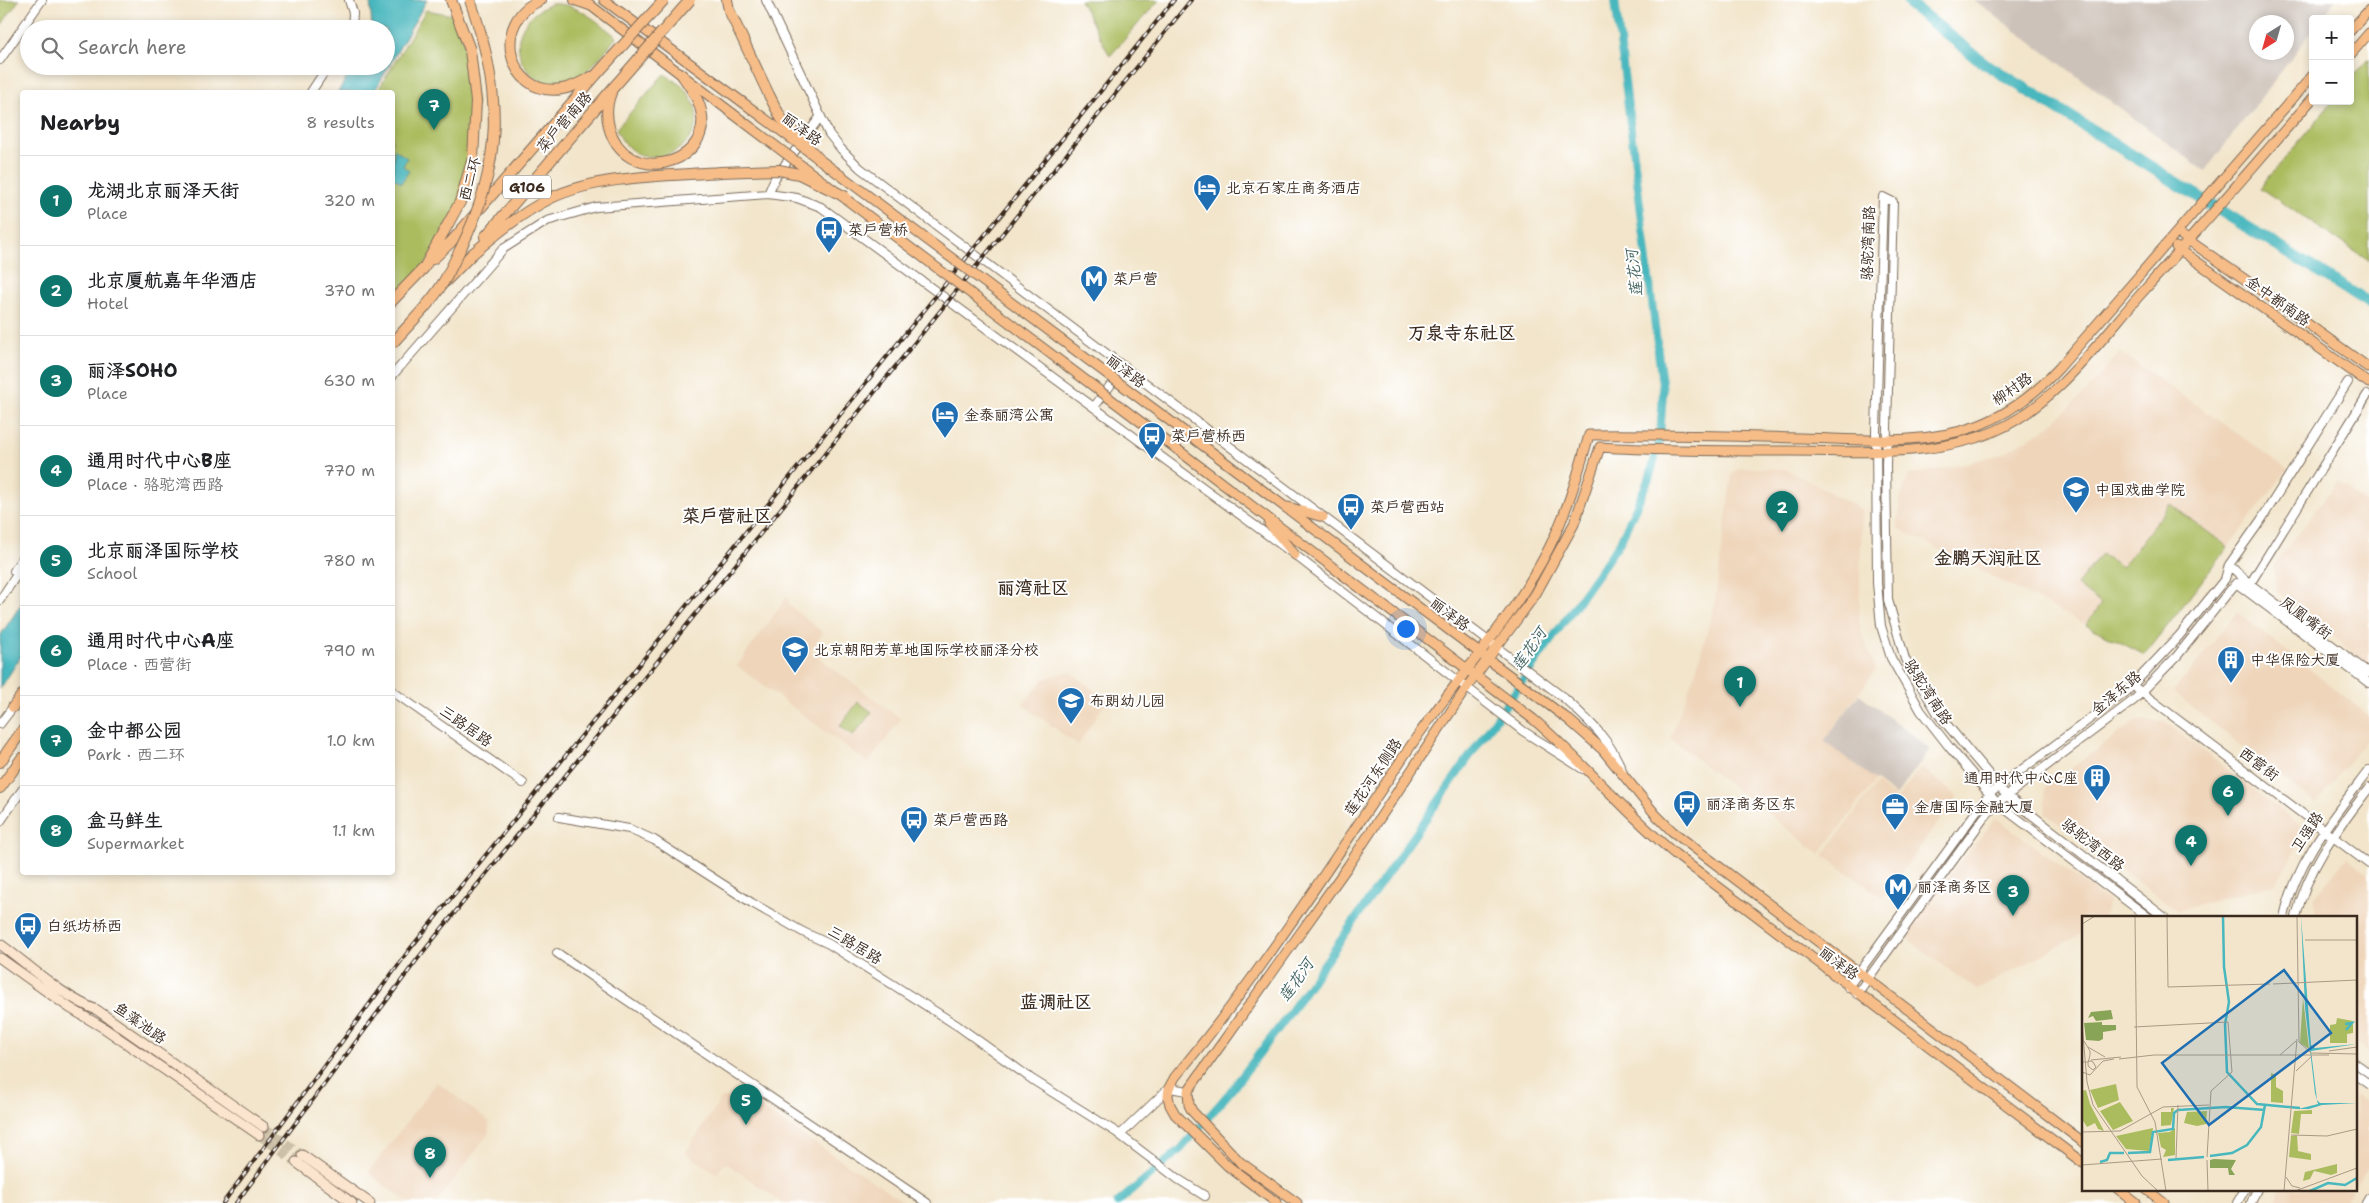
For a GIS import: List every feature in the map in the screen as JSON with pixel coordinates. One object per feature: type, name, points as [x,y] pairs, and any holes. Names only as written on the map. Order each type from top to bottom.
[{"type":"highway","name":"西二环","points":[[395,298],[424,268],[460,202],[473,158],[476,101],[470,50],[451,0]]},
{"type":"highway","name":"西二环","points":[[395,340],[441,286],[470,231],[485,187],[494,144],[493,87],[482,33],[470,0]]},
{"type":"highway","points":[[541,0],[518,19],[511,32],[510,47],[512,61],[519,73],[532,84],[562,90],[596,74]]},
{"type":"highway","points":[[575,0],[587,2]]},
{"type":"highway","name":"G106","points":[[596,74],[664,0]]},
{"type":"highway","name":"菜户营南路","points":[[441,286],[470,256],[690,0]]},
{"type":"highway","points":[[727,0],[729,10],[781,118],[819,159]]},
{"type":"highway","name":"菜户营南路","points":[[424,268],[451,242],[596,74]]},
{"type":"highway","points":[[613,88],[608,102],[607,117],[612,135],[619,148],[631,158],[643,162],[663,163],[680,156],[697,139],[701,128],[702,117],[699,102],[682,75]]},
{"type":"highway","points":[[470,256],[524,213],[553,197],[611,181],[721,172],[779,170],[799,174],[846,197]]},
{"type":"highway","points":[[13,706],[20,698]]},
{"type":"highway","points":[[0,762],[20,734]]},
{"type":"highway","points":[[0,788],[20,761]]},
{"type":"main road","name":"丽泽路","points":[[604,0],[1545,702],[1591,738],[1624,774],[1656,815],[1672,831],[2082,1141]]},
{"type":"main road","name":"丽泽路","points":[[587,2],[1533,719],[1556,738],[1621,806],[1660,842],[1857,994],[2082,1162]]},
{"type":"main road","points":[[2354,27],[2369,10]]},
{"type":"main road","points":[[2354,50],[2369,33]]},
{"type":"main road","name":"柳村路","points":[[1589,436],[1876,440],[1937,437],[1976,426],[2013,408],[2037,390],[2059,368],[2309,80]]},
{"type":"main road","name":"柳村路","points":[[1600,447],[1886,452],[1926,449],[1963,442],[1996,430],[2025,413],[2063,382],[2309,103]]},
{"type":"main road","name":"金中都南路","points":[[2178,233],[2369,368]]},
{"type":"main road","name":"金中都南路","points":[[2170,242],[2369,383]]},
{"type":"main road","name":"莲花河东侧路","points":[[1169,1088],[1175,1077],[1225,1014],[1467,668],[1529,583],[1549,548],[1571,496],[1589,436]]},
{"type":"main road","name":"莲花河东侧路","points":[[1188,1091],[1348,866],[1476,675],[1488,660],[1500,650],[1558,557],[1574,524],[1600,447]]},
{"type":"main road","points":[[1280,504],[1322,517]]},
{"type":"main road","points":[[1259,512],[1295,555]]},
{"type":"main road","name":"鱼藻池路","points":[[0,944],[62,990],[97,1010],[264,1127]]},
{"type":"main road","name":"鱼藻池路","points":[[0,958],[70,1008],[104,1028],[258,1135]]},
{"type":"main road","points":[[1169,1088],[1170,1105],[1181,1121],[1211,1152],[1252,1186],[1278,1203]]},
{"type":"main road","points":[[1188,1091],[1188,1105],[1192,1111],[1240,1162],[1297,1203]]},
{"type":"main road","points":[[352,1203],[299,1159],[370,1203]]},
{"type":"main road","points":[[2119,1190],[2136,1203]]},
{"type":"main road","points":[[2147,1190],[2164,1203]]},
{"type":"street","points":[[28,20],[42,0]]},
{"type":"street","name":"丽泽路","points":[[766,0],[829,134],[860,168],[1552,689],[1592,723],[1607,740],[1617,755],[1624,774]]},
{"type":"street","points":[[348,20],[349,3]]},
{"type":"street","points":[[349,3],[351,20]]},
{"type":"street","points":[[0,60],[20,31]]},
{"type":"street","points":[[312,90],[322,75]]},
{"type":"street","points":[[318,90],[327,75]]},
{"type":"street","points":[[768,194],[775,178],[820,116]]},
{"type":"street","name":"丽泽路","points":[[395,373],[503,249],[547,221],[596,207],[768,194],[797,198],[821,207],[1295,555],[1523,731],[1590,773]]},
{"type":"street","name":"骆驼湾南路","points":[[1997,803],[1921,711],[1897,671],[1885,640],[1877,592],[1876,451],[1883,197],[1893,202],[1886,440],[1888,600],[1896,634],[1905,659],[1933,707],[2006,795]]},
{"type":"street","points":[[1094,406],[1125,366]]},
{"type":"street","name":"金泽东路","points":[[1848,987],[1989,794],[2102,711],[2132,686],[2179,636],[2225,579],[2229,565],[2261,520],[2348,382]]},
{"type":"street","points":[[2236,583],[2250,584],[2367,396]]},
{"type":"street","points":[[0,591],[20,561]]},
{"type":"street","name":"凤凰嘴街","points":[[2229,565],[2250,584],[2369,672]]},
{"type":"street","points":[[0,600],[20,570]]},
{"type":"street","name":"凤凰嘴街","points":[[2225,579],[2236,583],[2369,683]]},
{"type":"street","name":"金泽东路","points":[[1857,994],[1983,819],[1997,803],[2141,693],[2177,656],[2236,583]]},
{"type":"street","name":"西营街","points":[[2132,686],[2369,864]]},
{"type":"street","name":"三路居路","points":[[395,693],[523,783]]},
{"type":"street","points":[[0,724],[13,706]]},
{"type":"street","name":"卫强路","points":[[2284,916],[2296,876],[2324,830],[2369,770]]},
{"type":"street","name":"卫强路","points":[[2296,916],[2308,878],[2333,837],[2369,788]]},
{"type":"street","points":[[0,822],[20,793]]},
{"type":"street","name":"骆驼湾西路","points":[[2006,795],[2163,916]]},
{"type":"street","name":"骆驼湾西路","points":[[1997,803],[2147,916]]},
{"type":"street","name":"三路居路","points":[[559,817],[629,829],[654,840],[752,902],[837,949],[970,1034],[1033,1080],[1120,1134],[1178,1179],[1205,1196]]},
{"type":"street","points":[[557,953],[927,1203]]},
{"type":"street","points":[[2356,1064],[2369,1073]]},
{"type":"street","points":[[2356,1075],[2369,1084]]},
{"type":"street","points":[[1120,1134],[1169,1088],[1188,1091]]},
{"type":"street","points":[[2237,1203],[2244,1190]]},
{"type":"street","points":[[2250,1203],[2257,1190]]},
{"type":"street","points":[[2366,1203],[2369,1198]]},
{"type":"shaded area","points":[[1974,0],[2334,0],[2324,15],[2309,15],[2309,35],[2294,55],[2294,15],[2249,15],[2249,60],[2290,60],[2205,171]]},
{"type":"shaded area","name":"中国戏曲学院","points":[[2120,352],[2288,469],[2145,655],[1898,528],[1900,499],[1909,475],[2002,454],[2047,428],[2088,390]]},
{"type":"shaded area","points":[[1739,468],[1786,469],[1862,510],[1859,619],[1862,635],[1876,669],[1824,741],[1876,780],[1820,854],[1670,739],[1695,673],[1714,607],[1732,474]]},
{"type":"shaded area","points":[[2338,481],[2369,505],[2369,665],[2276,591],[2273,566]]},
{"type":"shaded area","name":"北京朝阳芳草地国际学校丽泽分校","points":[[787,597],[790,606],[823,633],[810,651],[901,719],[868,763],[737,666]]},
{"type":"shaded area","points":[[2237,612],[2369,716],[2369,736],[2316,804],[2173,692]]},
{"type":"shaded area","name":"布朗幼儿园","points":[[1069,671],[1107,700],[1078,745],[1023,705],[1044,679]]},
{"type":"shaded area","points":[[1859,694],[1930,749],[1896,796],[1824,741]]},
{"type":"shaded area","points":[[2135,721],[2164,721],[2300,825],[2301,842],[2275,884],[2178,911],[2046,814],[2044,789]]},
{"type":"shaded area","name":"金唐国际金融大厦","points":[[1921,767],[1957,796],[1883,898],[1823,855],[1877,783],[1897,799]]},
{"type":"shaded area","points":[[1996,818],[2109,901],[2104,916],[2082,916],[2082,934],[1977,990],[1901,934]]},
{"type":"shaded area","points":[[2347,857],[2369,874],[2369,1052],[2356,1043],[2356,916],[2315,916],[2315,897]]},
{"type":"shaded area","points":[[437,1082],[489,1122],[488,1135],[436,1203],[410,1203],[368,1173]]},
{"type":"shaded area","points":[[2356,1095],[2369,1105],[2369,1166],[2356,1185]]},
{"type":"shaded area","points":[[743,1096],[906,1203],[783,1203],[726,1163],[716,1173],[685,1153],[722,1098]]},
{"type":"shaded area","points":[[2280,1190],[2352,1190],[2344,1203],[2273,1203]]},
{"type":"green space","points":[[0,0],[19,0],[0,27]]},
{"type":"green space","points":[[1080,0],[1159,0],[1110,56]]},
{"type":"green space","points":[[551,4],[569,6],[586,14],[617,37],[580,76],[574,80],[557,85],[542,82],[530,73],[522,61],[518,46],[522,30],[532,16]]},
{"type":"green space","points":[[426,10],[458,16],[476,101],[473,158],[460,202],[424,268],[395,297],[395,90],[378,90],[387,75],[395,75],[395,62]]},
{"type":"green space","points":[[2369,58],[2369,261],[2260,188],[2330,105],[2354,105],[2354,76]]},
{"type":"green space","points":[[664,74],[688,93],[696,111],[695,127],[687,141],[675,152],[659,157],[643,156],[628,147],[616,129]]},
{"type":"green space","points":[[2170,504],[2228,547],[2145,655],[2086,625],[2101,604],[2077,585],[2101,554],[2122,567]]},
{"type":"green space","points":[[858,702],[872,712],[853,736],[840,726]]},
{"type":"water","points":[[370,0],[427,0],[395,56],[395,20],[371,20]]},
{"type":"water","points":[[348,75],[384,75],[375,90],[339,90]]},
{"type":"water","points":[[395,150],[407,158],[403,166],[409,171],[401,183],[395,178]]},
{"type":"water","points":[[20,606],[20,658],[0,689],[0,636]]},
{"type":"waterway","name":"莲花河","points":[[1117,1203],[1181,1149],[1230,1092],[1284,1021],[1620,542],[1650,476],[1660,438],[1663,392],[1615,0]]},
{"type":"waterway","points":[[1908,0],[1911,5],[1984,63],[2369,303]]},
{"type":"tunnel","points":[[264,1127],[302,1155]]},
{"type":"tunnel","points":[[259,1135],[296,1162]]},
{"type":"railway","points":[[223,1203],[410,949],[1174,0]]},
{"type":"railway","points":[[236,1203],[419,957],[1191,0]]},
{"type":"place","name":"金中都公园","points":[[434,130]]},
{"type":"place","name":"北京石家庄商务酒店","points":[[1207,212]]},
{"type":"place","name":"菜户营桥","points":[[829,254]]},
{"type":"place","name":"菜户营","points":[[1094,303]]},
{"type":"place","name":"金泰丽湾公寓","points":[[945,439]]},
{"type":"place","name":"菜户营桥西","points":[[1152,460]]},
{"type":"place","name":"中国戏曲学院","points":[[2076,514]]},
{"type":"place","name":"菜户营西站","points":[[1351,531]]},
{"type":"place","name":"北京厦航嘉年华酒店","points":[[1782,532]]},
{"type":"place","name":"北京朝阳芳草地国际学校丽泽分校","points":[[795,674]]},
{"type":"place","name":"中华保险大厦","points":[[2231,684]]},
{"type":"place","name":"龙湖北京丽泽天街","points":[[1740,707]]},
{"type":"place","name":"布朗幼儿园","points":[[1071,725]]},
{"type":"place","name":"通用时代中心C座","points":[[2097,802]]},
{"type":"place","name":"通用时代中心A座","points":[[2228,816]]},
{"type":"place","name":"丽泽商务区东","points":[[1687,828]]},
{"type":"place","name":"金唐国际金融大厦","points":[[1895,831]]},
{"type":"place","name":"菜户营西路","points":[[914,844]]},
{"type":"place","name":"通用时代中心B座","points":[[2191,866]]},
{"type":"place","name":"丽泽商务区","points":[[1898,911]]},
{"type":"place","name":"丽泽SOHO","points":[[2013,916]]},
{"type":"place","name":"白纸坊桥西","points":[[28,950]]},
{"type":"place","name":"北京丽泽国际学校","points":[[746,1125]]},
{"type":"place","name":"盒马鲜生","points":[[430,1178]]},
{"type":"district","name":"万泉寺东社区","points":[[1462,333]]},
{"type":"district","name":"菜户营社区","points":[[727,516]]},
{"type":"district","name":"金鹏天润社区","points":[[1988,558]]},
{"type":"district","name":"丽湾社区","points":[[1033,588]]},
{"type":"district","name":"蓝调社区","points":[[1056,1002]]}]
